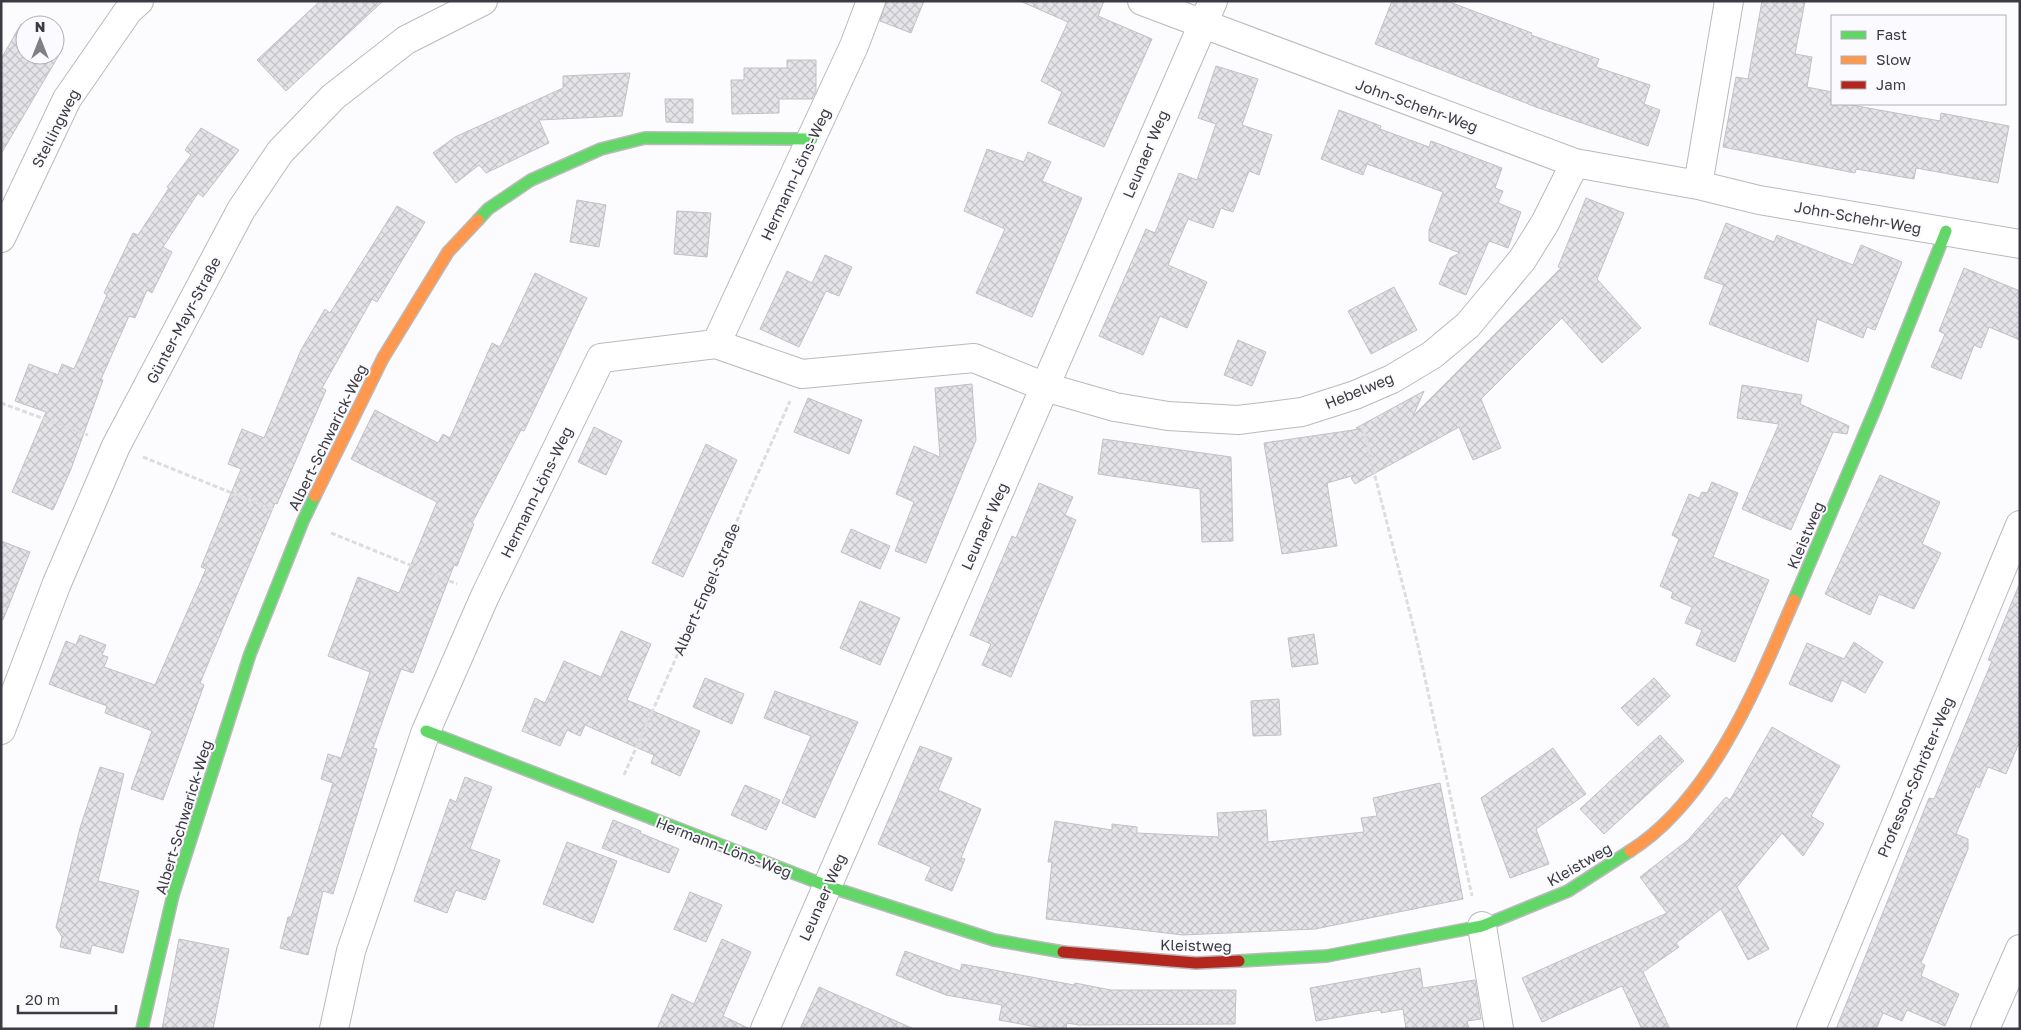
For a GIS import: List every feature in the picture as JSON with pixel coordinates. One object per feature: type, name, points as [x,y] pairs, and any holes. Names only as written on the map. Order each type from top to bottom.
[{"type":"street","name":"Stellingweg","points":[[1,238],[67,99],[128,11],[139,1]]},
{"type":"street","name":"Günter-Mayr-Straße","points":[[1,730],[57,583],[116,446],[241,210],[280,152],[333,97],[406,40],[483,1]]},
{"type":"street","name":"Hermann-Löns-Weg","points":[[716,344],[812,139],[854,46],[871,1]]},
{"type":"street","name":"John-Schehr-Weg","points":[[1142,1],[1207,12],[1575,163],[1698,184],[1759,200],[2020,244]]},
{"type":"street","points":[[1698,184],[1729,1]]},
{"type":"street","name":"Leunaer Weg","points":[[765,1029],[1207,12]]},
{"type":"street","name":"Albert-Schwarick-Weg","points":[[142,1029],[176,886],[250,654],[303,521],[383,358],[448,252],[488,209],[531,180],[600,149],[645,138],[812,139]]},
{"type":"street","name":"Hebelweg","points":[[1045,387],[1115,407],[1168,416],[1238,420],[1302,412],[1355,395],[1392,379],[1432,355],[1468,325],[1522,260],[1545,223],[1575,163]]},
{"type":"street","name":"Kleistweg","points":[[827,886],[994,940],[1071,953],[1196,962],[1327,956],[1480,926],[1568,890],[1646,841],[1694,793],[1741,715],[1776,642],[1876,407],[1946,232]]},
{"type":"street","name":"Hermann-Löns-Weg","points":[[334,1029],[351,950],[426,731],[485,596],[601,358],[716,344],[802,374],[974,358],[1045,387]]},
{"type":"street","name":"Professor-Schröter-Weg","points":[[1810,1029],[2020,526]]},
{"type":"street","name":"Hermann-Löns-Weg","points":[[426,731],[827,886]]},
{"type":"street","points":[[1480,926],[1499,1029]]},
{"type":"street","points":[[1985,1029],[2020,949]]},
{"type":"path","name":"Albert-Engel-Straße","points":[[611,803],[802,374]]},
{"type":"path","points":[[1355,395],[1418,641],[1480,926]]},
{"type":"path","points":[[1,403],[116,446],[485,596]]},
{"type":"building","points":[[320,1],[383,1],[286,91],[257,60]]},
{"type":"building","points":[[886,1],[924,1],[911,33],[880,21]]},
{"type":"building","points":[[1020,1],[1104,1],[1098,16],[1152,39],[1104,147],[1048,123],[1062,92],[1041,81],[1068,22]]},
{"type":"building","points":[[1392,1],[1447,1],[1532,33],[1531,35],[1599,59],[1596,67],[1650,85],[1644,104],[1660,110],[1648,146],[1536,107],[1375,44]]},
{"type":"building","points":[[1762,1],[1805,1],[1795,54],[1812,57],[1807,87],[1831,92],[1831,105],[1852,105],[1940,121],[1941,113],[2009,126],[1998,183],[1916,168],[1914,179],[1856,169],[1855,173],[1723,147],[1736,77],[1748,79]]},
{"type":"building","points":[[15,34],[15,65],[53,65],[1,154],[1,59]]},
{"type":"building","points":[[787,60],[816,60],[816,91],[812,99],[779,99],[779,113],[732,114],[731,80],[744,80],[744,68],[787,68]]},
{"type":"building","points":[[1216,66],[1258,79],[1242,125],[1272,135],[1259,175],[1249,171],[1233,212],[1221,208],[1213,228],[1188,219],[1168,265],[1207,282],[1187,328],[1160,316],[1143,355],[1099,336],[1146,229],[1155,233],[1179,173],[1197,180],[1216,124],[1198,118]]},
{"type":"building","points":[[630,73],[622,116],[539,120],[549,143],[486,173],[479,165],[456,183],[433,153],[455,137],[563,88],[563,76]]},
{"type":"building","points":[[665,99],[693,99],[693,123],[666,122]]},
{"type":"building","points":[[1339,110],[1381,126],[1380,129],[1429,147],[1431,141],[1502,168],[1495,188],[1503,191],[1498,203],[1521,212],[1508,248],[1489,241],[1466,295],[1439,284],[1450,258],[1460,253],[1429,241],[1429,230],[1443,192],[1367,164],[1363,175],[1321,159]]},
{"type":"building","points":[[201,128],[239,150],[203,197],[198,193],[163,247],[172,252],[152,293],[147,290],[135,318],[129,316],[101,379],[103,380],[71,469],[53,510],[12,492],[46,412],[15,401],[29,364],[58,375],[62,364],[74,369],[107,295],[104,293],[133,233],[138,235],[169,188],[167,187],[191,155],[185,150]]},
{"type":"building","points":[[987,149],[1024,162],[1028,152],[1051,162],[1042,181],[1082,198],[1032,317],[976,293],[1005,229],[964,211]]},
{"type":"building","points":[[1586,198],[1624,213],[1597,279],[1641,328],[1602,363],[1562,318],[1481,399],[1501,448],[1473,460],[1459,427],[1355,484],[1351,478],[1355,475],[1327,483],[1337,546],[1282,554],[1264,443],[1360,429],[1356,428],[1424,391],[1413,416],[1561,268],[1558,267]]},
{"type":"building","points":[[577,200],[606,205],[599,247],[570,242]]},
{"type":"building","points":[[397,206],[425,222],[377,302],[372,299],[322,388],[326,390],[277,504],[275,503],[200,683],[204,685],[163,800],[131,789],[152,731],[105,713],[107,706],[49,684],[66,641],[76,645],[80,635],[106,645],[102,655],[108,657],[104,667],[155,685],[206,569],[201,567],[241,469],[228,464],[242,429],[264,438],[301,350],[325,309],[330,313]]},
{"type":"building","points":[[677,211],[711,213],[707,257],[674,254]]},
{"type":"building","points":[[1726,223],[1774,242],[1777,235],[1853,265],[1861,245],[1902,262],[1875,330],[1867,327],[1863,338],[1817,319],[1808,362],[1709,324],[1724,285],[1704,278]]},
{"type":"building","points":[[825,255],[852,267],[839,296],[826,291],[799,347],[760,329],[787,271],[812,283]]},
{"type":"building","points":[[1964,268],[2020,291],[2020,340],[1989,327],[1981,348],[1974,345],[1961,379],[1931,367],[1945,334],[1939,331]]},
{"type":"building","points":[[535,273],[587,298],[524,431],[521,430],[472,523],[474,524],[457,566],[454,565],[413,673],[401,669],[373,748],[377,749],[333,894],[323,891],[308,955],[280,948],[288,917],[291,917],[333,783],[321,779],[328,754],[341,758],[370,672],[328,656],[358,577],[399,593],[437,502],[351,459],[375,410],[438,443],[443,434],[450,438],[492,343],[500,347]]},
{"type":"building","points":[[1394,287],[1417,330],[1371,354],[1348,311]]},
{"type":"building","points":[[1238,340],[1266,352],[1252,386],[1224,375]]},
{"type":"building","points":[[972,384],[976,440],[926,563],[895,551],[914,502],[896,494],[914,446],[940,457],[935,388]]},
{"type":"building","points":[[1742,385],[1802,395],[1800,404],[1849,426],[1847,434],[1833,432],[1791,530],[1742,509],[1779,424],[1737,418]]},
{"type":"building","points":[[808,398],[862,420],[849,454],[794,432]]},
{"type":"building","points":[[594,427],[622,441],[606,475],[578,462]]},
{"type":"building","points":[[1103,439],[1231,457],[1233,541],[1202,542],[1200,489],[1098,474]]},
{"type":"building","points":[[706,444],[737,460],[683,577],[652,563]]},
{"type":"building","points":[[1880,475],[1940,502],[1922,544],[1941,553],[1914,609],[1879,594],[1870,615],[1825,594]]},
{"type":"building","points":[[1712,482],[1738,493],[1713,557],[1769,580],[1735,662],[1696,645],[1702,630],[1685,623],[1692,607],[1671,598],[1673,592],[1660,586],[1679,539],[1672,535],[1689,494],[1699,498],[1702,492],[1707,493]]},
{"type":"building","points":[[1039,483],[1073,497],[1065,515],[1076,520],[1011,677],[982,665],[991,644],[970,635],[1012,536],[1016,538]]},
{"type":"building","points":[[851,529],[890,546],[880,569],[841,552]]},
{"type":"building","points":[[1,541],[30,552],[3,620],[1,619]]},
{"type":"building","points":[[2019,585],[2020,741],[2006,774],[1988,767],[1979,788],[1976,786],[1956,834],[1968,839],[1968,849],[1921,963],[1925,965],[1921,976],[1959,994],[1945,1026],[1907,1010],[1902,1021],[1883,1013],[1876,1029],[1836,1029],[1929,798],[1934,799],[1992,661],[1988,660]]},
{"type":"building","points":[[860,601],[900,618],[880,665],[840,648]]},
{"type":"building","points":[[621,631],[651,644],[627,700],[700,731],[680,776],[651,763],[654,755],[585,725],[580,736],[567,730],[560,746],[522,731],[535,698],[545,703],[564,661],[601,677]]},
{"type":"building","points":[[1314,634],[1318,664],[1292,667],[1288,638]]},
{"type":"building","points":[[1854,642],[1883,662],[1865,693],[1842,680],[1832,702],[1789,684],[1807,643],[1844,659]]},
{"type":"building","points":[[705,678],[744,694],[732,724],[693,707]]},
{"type":"building","points":[[1654,678],[1670,696],[1638,726],[1621,708]]},
{"type":"building","points":[[775,691],[858,722],[815,818],[782,803],[811,736],[764,718]]},
{"type":"building","points":[[1279,699],[1281,735],[1253,736],[1251,701]]},
{"type":"building","points":[[1772,727],[1840,766],[1811,816],[1824,824],[1803,856],[1782,833],[1737,887],[1769,949],[1748,960],[1721,909],[1676,943],[1679,947],[1643,972],[1670,1029],[1642,1029],[1622,986],[1542,1022],[1522,978],[1667,913],[1640,877],[1688,840],[1726,797],[1730,800]]},
{"type":"building","points":[[1660,735],[1684,761],[1604,834],[1580,809]]},
{"type":"building","points":[[920,746],[952,758],[938,790],[981,809],[961,858],[965,859],[952,891],[925,880],[931,867],[878,844]]},
{"type":"building","points":[[1553,748],[1586,794],[1536,829],[1549,864],[1510,878],[1481,798]]},
{"type":"building","points":[[100,767],[124,774],[98,881],[139,891],[123,953],[92,945],[90,954],[60,947],[62,937],[56,927],[80,828]]},
{"type":"building","points":[[465,777],[492,787],[470,849],[500,860],[485,900],[456,890],[447,913],[414,901],[450,799],[456,802]]},
{"type":"building","points":[[1440,783],[1463,899],[1315,929],[1183,935],[1046,919],[1052,862],[1048,862],[1055,821],[1112,830],[1112,824],[1137,827],[1137,833],[1219,837],[1217,813],[1266,810],[1268,842],[1364,832],[1361,818],[1377,816],[1373,798]]},
{"type":"building","points":[[745,785],[780,800],[766,830],[731,815]]},
{"type":"building","points":[[613,820],[679,849],[669,873],[602,848]]},
{"type":"building","points":[[567,842],[617,861],[593,923],[543,904]]},
{"type":"building","points":[[690,892],[722,905],[706,942],[674,929]]},
{"type":"building","points":[[179,939],[229,949],[213,1029],[162,1029]]},
{"type":"building","points":[[722,939],[751,952],[723,1016],[750,1029],[657,1029],[672,994],[694,1004]]},
{"type":"building","points":[[905,951],[960,971],[962,964],[1111,990],[1236,990],[1235,1024],[1079,1025],[1067,1023],[1066,1029],[1048,1029],[999,1020],[1002,1005],[946,995],[896,975]]},
{"type":"building","points":[[1420,968],[1423,988],[1475,980],[1481,1019],[1467,1021],[1469,1029],[1406,1029],[1403,1009],[1381,1013],[1381,1010],[1316,1021],[1310,988]]},
{"type":"building","points":[[819,987],[914,1029],[800,1029]]},
{"type":"traffic: fast","points":[[478,220],[488,209],[531,180],[601,149],[645,138],[812,139]]},
{"type":"traffic: fast","points":[[1794,600],[1876,407],[1946,231]]},
{"type":"traffic: fast","points":[[142,1029],[173,895],[250,654],[303,521],[315,496]]},
{"type":"traffic: fast","points":[[426,731],[827,886],[994,940],[1063,952]]},
{"type":"traffic: fast","points":[[1239,961],[1327,956],[1482,926],[1568,891],[1630,851]]},
{"type":"traffic: slow","points":[[315,496],[383,358],[448,252],[478,220]]},
{"type":"traffic: slow","points":[[1630,851],[1659,829],[1685,802],[1708,772],[1747,704],[1794,600]]},
{"type":"traffic: jam","points":[[1063,952],[1196,963],[1239,961]]}]
